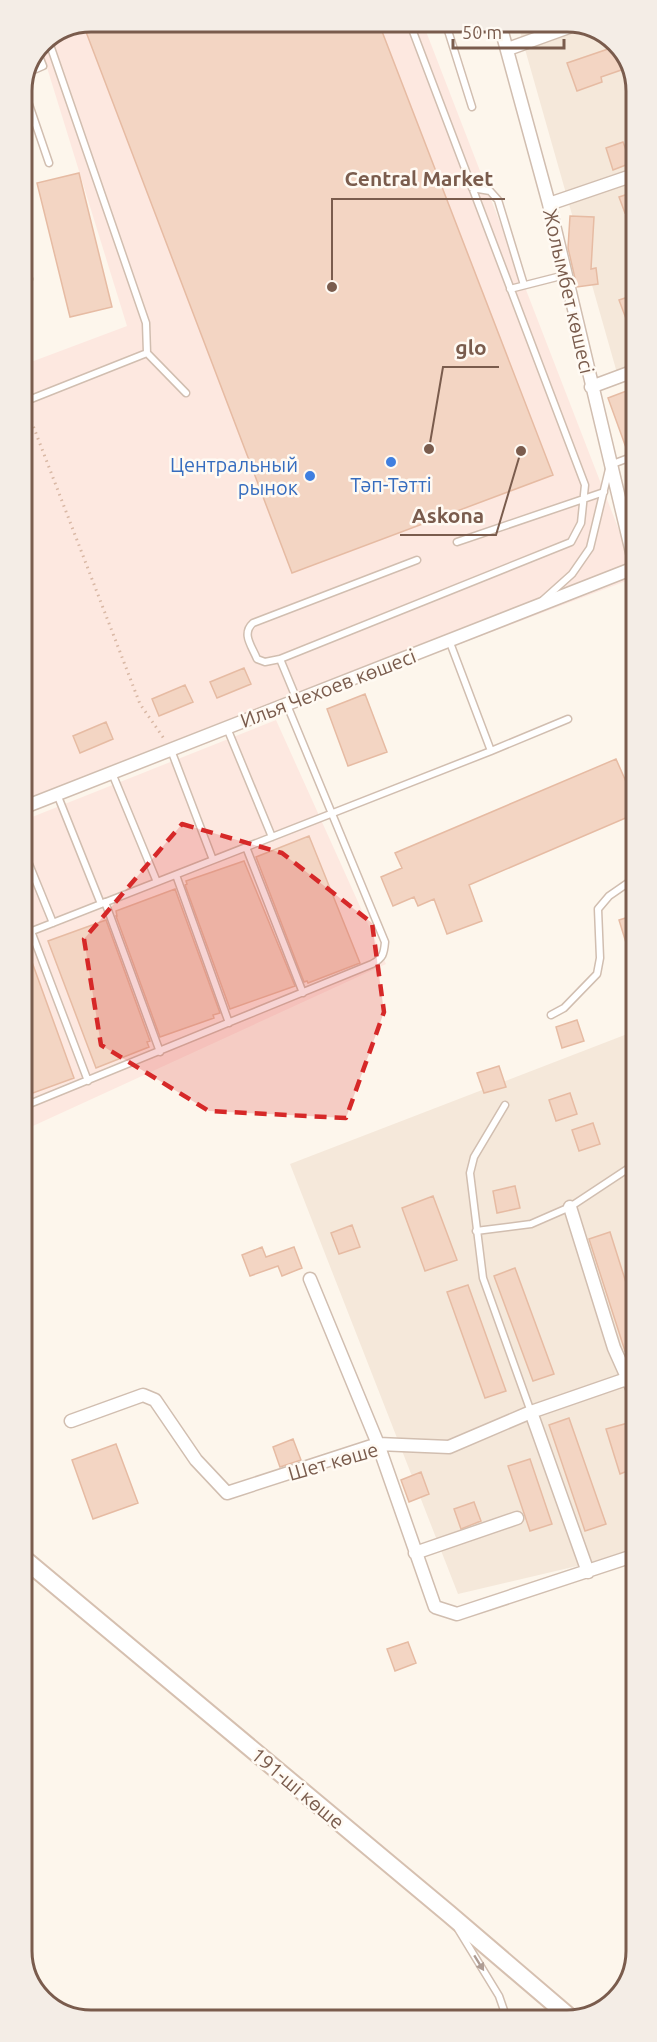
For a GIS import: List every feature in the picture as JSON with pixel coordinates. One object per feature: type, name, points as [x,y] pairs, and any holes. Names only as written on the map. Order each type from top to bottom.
[{"type":"main road","name":"191-ші көше","points":[[32,1566],[561,2010]]},
{"type":"street","name":"Жолымбет көшесі","points":[[503,32],[549,204],[626,529]]},
{"type":"street","points":[[508,49],[555,32]]},
{"type":"street","points":[[549,204],[626,178]]},
{"type":"street","points":[[591,387],[626,374]]},
{"type":"street","name":"Илья Чехоев көшесі","points":[[32,804],[626,571]]},
{"type":"street","points":[[570,1208],[614,1348],[626,1369]]},
{"type":"street","points":[[310,1279],[378,1444],[435,1607],[458,1614],[626,1559]]},
{"type":"street","name":"Шет көше","points":[[71,1421],[143,1395],[155,1400],[196,1460],[227,1493],[378,1444],[449,1448],[531,1412],[626,1380]]},
{"type":"street","points":[[531,1412],[588,1572]]},
{"type":"street","points":[[415,1553],[517,1518]]},
{"type":"lane","points":[[413,32],[585,485],[581,522],[571,542],[280,659],[265,662],[257,659],[246,634],[247,628],[253,623],[417,560]]},
{"type":"lane","points":[[449,32],[472,107]]},
{"type":"lane","points":[[51,47],[146,323],[147,353],[186,393]]},
{"type":"lane","points":[[32,113],[49,163]]},
{"type":"lane","points":[[472,188],[490,191],[498,200],[524,285]]},
{"type":"lane","points":[[510,289],[565,275]]},
{"type":"lane","points":[[32,399],[147,353]]},
{"type":"lane","points":[[536,606],[572,574],[590,549],[610,465],[626,459]]},
{"type":"lane","points":[[457,542],[604,492]]},
{"type":"lane","points":[[449,640],[491,751]]},
{"type":"lane","points":[[32,1103],[372,964],[384,954],[385,942],[331,813],[292,702],[280,659]]},
{"type":"lane","points":[[32,931],[568,719]]},
{"type":"lane","points":[[227,728],[272,837]]},
{"type":"lane","points":[[171,750],[213,860]]},
{"type":"lane","points":[[112,773],[157,882]]},
{"type":"lane","points":[[57,794],[103,903],[160,1052]]},
{"type":"lane","points":[[246,847],[303,993]]},
{"type":"lane","points":[[32,872],[53,923]]},
{"type":"lane","points":[[176,875],[229,1023]]},
{"type":"lane","points":[[552,1015],[564,1008],[597,974],[600,958],[598,909],[609,896],[626,884]]},
{"type":"lane","points":[[32,934],[88,1081]]},
{"type":"lane","points":[[505,1105],[474,1157],[470,1173],[483,1278],[531,1412]]},
{"type":"lane","points":[[476,1232],[531,1224],[570,1208],[626,1170]]},
{"type":"lane","points":[[448,1913],[499,1996],[504,2010]]},
{"type":"path","points":[[32,426],[140,704],[171,750]]},
{"type":"highlighted area","points":[[182,824],[282,853],[372,923],[384,1012],[346,1118],[209,1111],[101,1045],[84,939]]},
{"type":"shaded area","name":"Центральный рынок","points":[[91,32],[426,32],[626,548],[626,581],[32,806],[32,362],[127,326],[43,56],[49,49],[68,36]]},
{"type":"shaded area","points":[[520,32],[570,32],[596,39],[615,58],[625,83],[626,378],[619,380]]},
{"type":"shaded area","points":[[276,720],[386,964],[32,1126],[32,817]]},
{"type":"shaded area","points":[[626,1034],[626,1558],[624,1555],[458,1594],[290,1164]]},
{"type":"building","points":[[86,32],[382,32],[553,475],[292,573]]},
{"type":"building","points":[[608,49],[621,70],[601,77],[602,82],[577,91],[567,63]]},
{"type":"building","points":[[623,142],[626,150],[626,165],[613,170],[606,148]]},
{"type":"building","points":[[79,173],[112,307],[70,317],[37,183]]},
{"type":"building","points":[[626,195],[626,213],[625,213],[619,197]]},
{"type":"building","points":[[570,216],[594,217],[591,269],[596,268],[598,284],[577,287],[568,248]]},
{"type":"building","points":[[626,298],[626,318],[619,300]]},
{"type":"building","points":[[626,391],[626,448],[608,398]]},
{"type":"building","points":[[244,668],[251,684],[217,698],[210,682]]},
{"type":"building","points":[[185,685],[193,702],[159,716],[152,699]]},
{"type":"building","points":[[365,694],[387,752],[348,766],[327,709]]},
{"type":"building","points":[[106,722],[113,739],[80,753],[73,736]]},
{"type":"building","points":[[616,759],[626,782],[626,818],[469,885],[482,921],[447,934],[434,899],[418,906],[414,897],[393,906],[381,877],[402,868],[395,853]]},
{"type":"building","points":[[309,836],[360,963],[308,983],[304,982],[256,857]]},
{"type":"building","points":[[244,861],[295,986],[230,1009],[185,885],[186,881]]},
{"type":"building","points":[[175,889],[220,1013],[213,1015],[214,1018],[160,1037],[116,911]]},
{"type":"building","points":[[626,918],[626,943],[619,920]]},
{"type":"building","points":[[106,920],[150,1041],[147,1042],[149,1047],[96,1068],[48,941]]},
{"type":"building","points":[[32,962],[74,1078],[32,1093]]},
{"type":"building","points":[[577,1020],[584,1041],[562,1048],[556,1027]]},
{"type":"building","points":[[499,1066],[506,1087],[484,1093],[477,1073]]},
{"type":"building","points":[[570,1093],[577,1114],[556,1121],[549,1100]]},
{"type":"building","points":[[593,1123],[600,1144],[579,1151],[572,1130]]},
{"type":"building","points":[[515,1186],[520,1208],[497,1213],[493,1191]]},
{"type":"building","points":[[433,1196],[457,1260],[425,1271],[402,1208]]},
{"type":"building","points":[[352,1225],[360,1247],[339,1254],[331,1233]]},
{"type":"building","points":[[610,1232],[626,1283],[626,1351],[625,1351],[589,1239]]},
{"type":"building","points":[[262,1247],[266,1257],[294,1247],[302,1268],[282,1276],[278,1266],[250,1276],[242,1255]]},
{"type":"building","points":[[515,1268],[554,1374],[533,1381],[494,1276]]},
{"type":"building","points":[[468,1285],[506,1391],[485,1398],[447,1292]]},
{"type":"building","points":[[569,1418],[606,1524],[585,1531],[549,1425]]},
{"type":"building","points":[[626,1424],[626,1472],[620,1474],[606,1429]]},
{"type":"building","points":[[293,1439],[301,1460],[280,1467],[273,1447]]},
{"type":"building","points":[[116,1444],[138,1503],[93,1519],[72,1460]]},
{"type":"building","points":[[530,1459],[552,1524],[530,1531],[508,1466]]},
{"type":"building","points":[[421,1472],[429,1494],[409,1502],[401,1480]]},
{"type":"building","points":[[474,1502],[481,1521],[461,1529],[454,1509]]},
{"type":"building","points":[[408,1642],[416,1663],[395,1671],[387,1649]]},
{"type":"place","name":"Central Market","points":[[332,287]]},
{"type":"place","name":"glo","points":[[429,449]]},
{"type":"place","name":"Askona","points":[[521,451]]},
{"type":"place","name":"Тәп-Тәтті","points":[[391,462]]},
{"type":"place","name":"Центральный рынок","points":[[310,476]]}]
